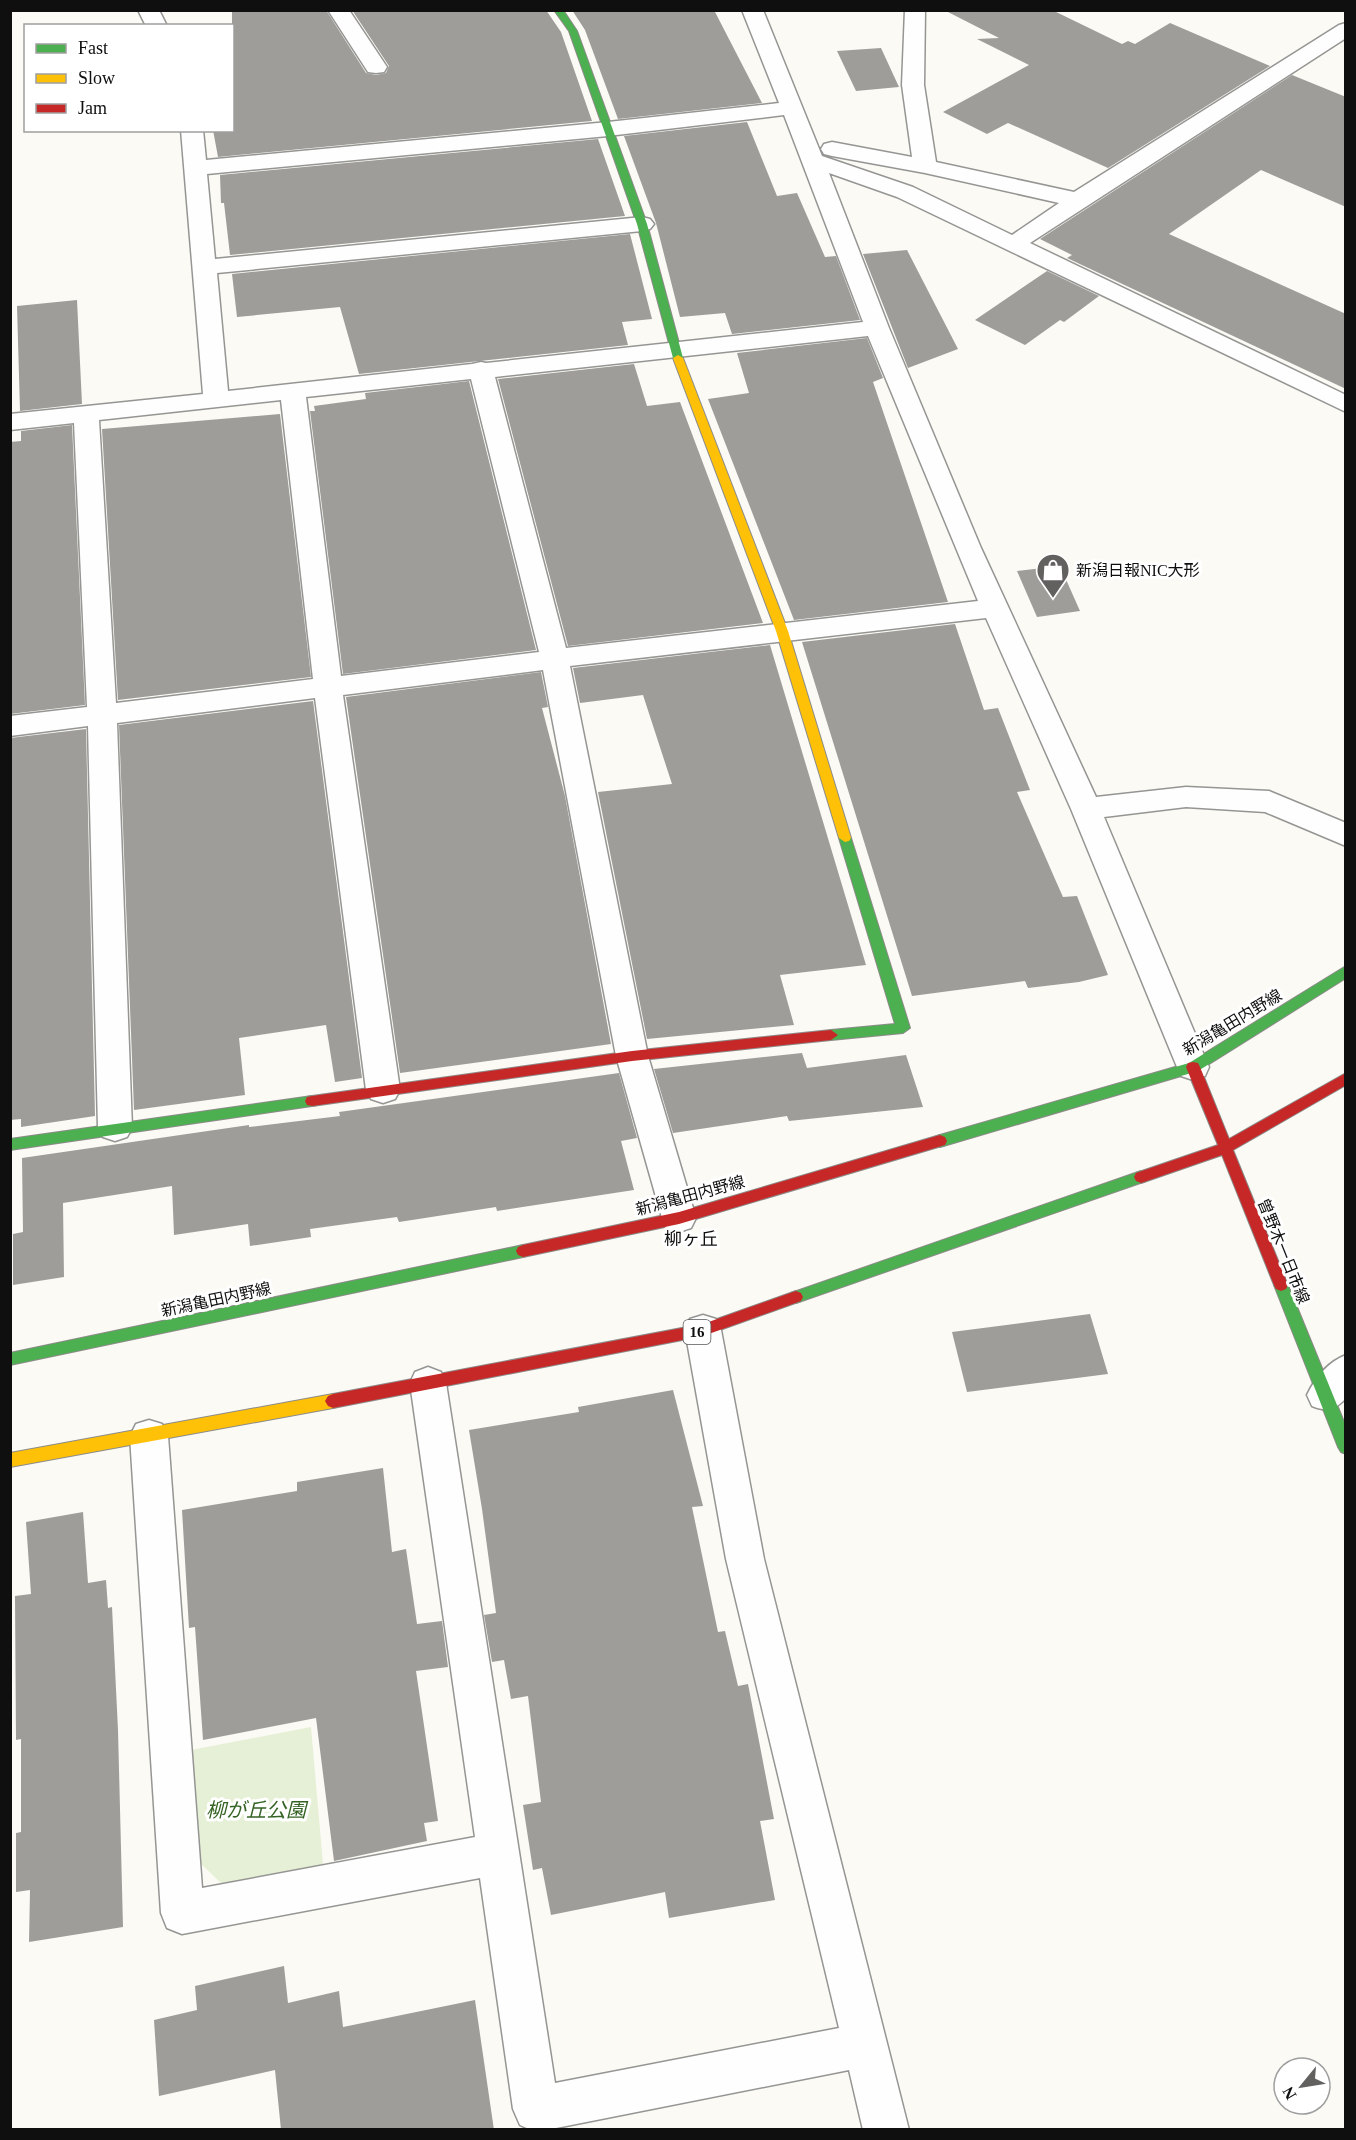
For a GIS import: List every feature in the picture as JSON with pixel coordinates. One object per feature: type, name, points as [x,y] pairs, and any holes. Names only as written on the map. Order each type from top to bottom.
[{"type":"main road","points":[[10,1145],[115,1128],[632,1056],[903,1028],[782,631],[674,348],[642,224],[573,31],[558,10]]},
{"type":"main road","name":"新潟亀田内野線","points":[[10,1359],[679,1218],[1193,1067],[1346,971]]},
{"type":"main road","name":"曽野木一日市線","points":[[1193,1067],[1225,1148],[1335,1383],[1346,1447]]},
{"type":"main road","name":"16","points":[[10,1460],[149,1436],[704,1330],[1225,1148],[1346,1078]]},
{"type":"street","points":[[148,10],[156,24]]},
{"type":"street","points":[[338,10],[376,67]]},
{"type":"street","points":[[752,10],[810,152],[877,328],[994,608],[1086,809],[1193,1067]]},
{"type":"street","points":[[915,10],[913,85],[925,166]]},
{"type":"street","points":[[1012,245],[1078,200],[1346,29]]},
{"type":"street","points":[[194,168],[608,129],[792,108]]},
{"type":"street","points":[[192,132],[216,400]]},
{"type":"street","points":[[810,152],[925,166],[1078,200]]},
{"type":"street","points":[[810,152],[905,192],[1346,405]]},
{"type":"street","points":[[204,267],[642,224]]},
{"type":"street","points":[[10,422],[674,348],[877,328]]},
{"type":"street","points":[[481,369],[555,660],[632,1056],[679,1218]]},
{"type":"street","points":[[293,391],[327,688],[383,1090]]},
{"type":"street","points":[[86,415],[102,716],[115,1128]]},
{"type":"street","points":[[10,726],[782,631],[994,608]]},
{"type":"street","points":[[1086,809],[1186,797],[1269,802],[1346,835]]},
{"type":"street","points":[[704,1330],[745,1559],[886,2130]]},
{"type":"street","points":[[428,1383],[536,2109],[865,2045]]},
{"type":"street","points":[[149,1436],[182,1913],[497,1854]]},
{"type":"green space","name":"柳が丘公園","points":[[311,1727],[323,1864],[224,1886],[196,1859],[191,1750]]},
{"type":"building","points":[[232,10],[326,10],[366,73],[376,75],[386,73],[389,66],[352,10],[546,10],[561,32],[592,121],[218,157],[213,132],[234,132],[234,24],[232,24]]},
{"type":"building","points":[[572,10],[714,10],[762,103],[618,119],[585,30]]},
{"type":"building","points":[[944,10],[1052,10],[1122,44],[1128,41],[1135,44],[1170,23],[1270,66],[1108,168],[1008,123],[987,134],[943,112],[1029,65],[977,39],[999,38]]},
{"type":"building","points":[[881,48],[899,87],[856,91],[837,51]]},
{"type":"building","points":[[1292,75],[1346,97],[1346,207],[1261,170],[1169,234],[1346,314],[1346,389],[1067,258],[1072,255],[1040,239]]},
{"type":"building","points":[[747,122],[777,196],[797,193],[825,257],[836,256],[860,320],[732,334],[725,313],[680,317],[656,223],[624,136]]},
{"type":"building","points":[[598,139],[625,216],[230,255],[224,203],[221,203],[220,175]]},
{"type":"building","points":[[630,234],[652,319],[622,322],[628,345],[359,374],[340,307],[237,317],[232,274]]},
{"type":"building","points":[[907,250],[958,349],[908,368],[863,254]]},
{"type":"building","points":[[1047,271],[1099,296],[1064,322],[1060,320],[1025,345],[975,320]]},
{"type":"building","points":[[77,300],[82,404],[20,411],[17,306]]},
{"type":"building","points":[[867,338],[883,378],[873,382],[948,602],[794,620],[708,399],[749,393],[737,353]]},
{"type":"building","points":[[634,364],[647,406],[680,402],[763,623],[568,646],[498,379]]},
{"type":"building","points":[[469,381],[536,650],[343,674],[310,411],[315,411],[314,406],[366,399],[365,393]]},
{"type":"building","points":[[280,414],[311,677],[118,700],[102,429]]},
{"type":"building","points":[[72,425],[85,705],[10,714],[10,442],[21,441],[21,431]]},
{"type":"building","points":[[1060,566],[1080,611],[1037,617],[1017,571]]},
{"type":"building","points":[[955,624],[984,710],[998,708],[1030,790],[1017,792],[1063,897],[1077,896],[1108,975],[1079,982],[1028,988],[1025,981],[912,996],[802,642]]},
{"type":"building","points":[[770,645],[866,965],[780,975],[794,1025],[647,1039],[598,792],[672,784],[643,695],[580,703],[573,668]]},
{"type":"building","points":[[541,672],[548,707],[542,708],[565,796],[611,1044],[400,1073],[346,697]]},
{"type":"building","points":[[313,701],[362,1078],[335,1082],[326,1025],[239,1038],[245,1095],[134,1110],[119,725]]},
{"type":"building","points":[[86,729],[95,1116],[21,1127],[21,1119],[10,1120],[10,738]]},
{"type":"building","points":[[802,1053],[807,1068],[906,1055],[923,1107],[789,1121],[787,1116],[673,1133],[654,1069]]},
{"type":"building","points":[[619,1073],[637,1138],[621,1141],[634,1190],[497,1211],[496,1207],[399,1222],[397,1217],[310,1229],[311,1237],[250,1246],[248,1224],[174,1235],[172,1186],[63,1203],[64,1277],[13,1285],[13,1234],[23,1232],[22,1158],[249,1125],[249,1127],[340,1116],[339,1112]]},
{"type":"building","points":[[1090,1314],[1108,1374],[967,1392],[952,1332]]},
{"type":"building","points":[[673,1390],[703,1506],[692,1507],[718,1632],[725,1631],[738,1686],[748,1684],[774,1819],[760,1821],[775,1900],[669,1918],[665,1892],[551,1915],[542,1868],[533,1870],[523,1805],[541,1802],[528,1696],[511,1699],[504,1660],[492,1662],[484,1615],[496,1613],[469,1430],[579,1412],[578,1407]]},
{"type":"building","points":[[383,1468],[392,1552],[406,1549],[417,1624],[442,1621],[448,1667],[416,1671],[438,1821],[424,1823],[427,1841],[334,1861],[316,1718],[203,1740],[195,1627],[189,1628],[182,1510],[297,1491],[297,1482]]},
{"type":"building","points":[[83,1512],[88,1583],[106,1580],[108,1608],[112,1607],[123,1927],[29,1942],[30,1890],[16,1892],[16,1833],[21,1832],[21,1739],[16,1740],[15,1596],[31,1594],[26,1522]]},
{"type":"building","points":[[284,1966],[288,2003],[339,1991],[343,2027],[475,2000],[494,2130],[281,2130],[275,2070],[159,2096],[154,2020],[197,2010],[195,1986]]},
{"type":"traffic: fast","points":[[558,10],[573,31],[642,224],[678,358]]},
{"type":"traffic: fast","points":[[831,1035],[903,1028],[845,838]]},
{"type":"traffic: fast","points":[[940,1141],[1193,1067],[1346,971]]},
{"type":"traffic: fast","points":[[10,1145],[312,1101]]},
{"type":"traffic: fast","points":[[796,1297],[1141,1177]]},
{"type":"traffic: fast","points":[[10,1359],[523,1251]]},
{"type":"traffic: fast","points":[[1281,1285],[1346,1447]]},
{"type":"traffic: slow","points":[[678,358],[782,631],[845,838]]},
{"type":"traffic: slow","points":[[10,1460],[333,1401]]},
{"type":"traffic: jam","points":[[312,1101],[632,1056],[831,1035]]},
{"type":"traffic: jam","points":[[1193,1067],[1281,1285]]},
{"type":"traffic: jam","points":[[1141,1177],[1225,1148],[1346,1078]]},
{"type":"traffic: jam","points":[[523,1251],[679,1218],[940,1141]]},
{"type":"traffic: jam","points":[[333,1401],[703,1330],[796,1297]]},
{"type":"place","name":"新潟日報NIC大形","points":[[1053,599]]},
{"type":"district","name":"柳ヶ丘","points":[[691,1239]]}]
